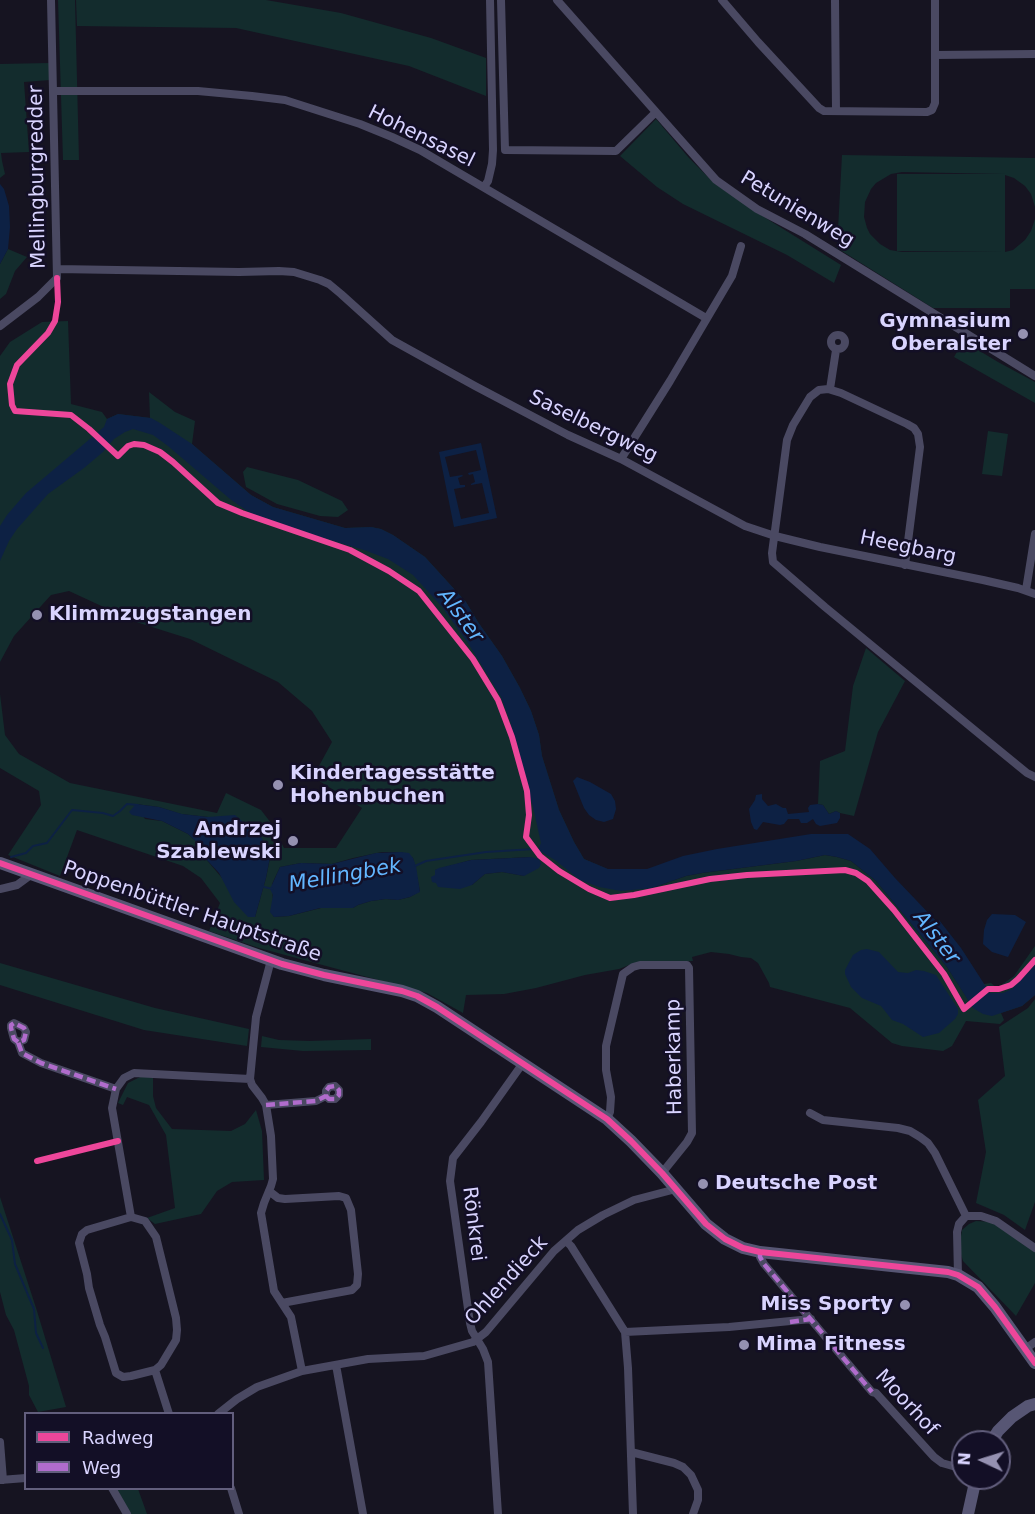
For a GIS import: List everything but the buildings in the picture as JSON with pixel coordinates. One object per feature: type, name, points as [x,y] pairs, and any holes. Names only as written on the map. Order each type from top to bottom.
[{"type":"street","name":"Mellingburgredder","points":[[0,326],[21,312],[57,278],[51,0]]},
{"type":"street","points":[[484,187],[488,181],[492,157],[489,0]]},
{"type":"street","points":[[501,0],[505,150],[616,152],[656,112]]},
{"type":"street","name":"Petunienweg","points":[[557,0],[716,180],[757,209],[805,234],[1035,376]]},
{"type":"street","points":[[722,0],[758,42],[824,111],[927,112],[932,110],[935,103],[934,0]]},
{"type":"street","points":[[835,0],[836,111]]},
{"type":"street","points":[[935,55],[1035,54]]},
{"type":"street","name":"Hohensasel","points":[[53,91],[198,91],[285,100],[360,124],[420,150],[706,318]]},
{"type":"street","points":[[621,459],[732,276],[741,246]]},
{"type":"street","name":"Saselbergweg","points":[[57,269],[279,271],[294,272],[320,280],[329,284],[392,340],[484,391],[568,435],[621,459],[745,526],[775,536]]},
{"type":"street","points":[[830,389],[836,350]]},
{"type":"street","points":[[905,565],[919,454],[918,434],[907,424],[830,389],[822,389],[813,393],[797,418],[786,445],[772,556],[774,563],[1027,773],[1035,777]]},
{"type":"street","points":[[1031,592],[1035,534]]},
{"type":"street","name":"Heegbarg","points":[[775,536],[1031,592]]},
{"type":"street","name":"Poppenbüttler Hauptstraße","points":[[0,863],[271,960],[308,971],[417,996],[607,1119],[662,1173],[715,1233],[742,1248],[760,1252],[948,1272],[958,1275],[978,1287],[1030,1346],[1035,1363]]},
{"type":"street","points":[[0,890],[17,885],[32,874]]},
{"type":"street","points":[[271,960],[256,1017],[250,1079],[266,1105],[271,1136],[273,1179],[262,1208],[262,1219],[274,1291],[291,1317],[302,1371]]},
{"type":"street","name":"Haberkamp","points":[[607,1119],[611,1097],[606,1070],[606,1046],[623,974],[640,965],[687,965],[689,968],[692,1133],[662,1173]]},
{"type":"street","points":[[18,1042],[22,1053],[41,1063],[116,1089]]},
{"type":"street","name":"Rönkrei","points":[[498,1514],[488,1362],[472,1330],[468,1315],[450,1181],[453,1158],[470,1138],[523,1063]]},
{"type":"street","points":[[131,1217],[112,1108],[116,1089],[124,1078],[134,1073],[250,1079]]},
{"type":"street","points":[[266,1105],[316,1101],[326,1096]]},
{"type":"street","points":[[810,1113],[823,1120],[898,1128],[920,1137],[935,1153],[966,1216]]},
{"type":"street","name":"Ohlendieck","points":[[219,1412],[256,1387],[302,1371],[368,1359],[424,1356],[478,1340],[566,1240],[591,1222],[627,1203],[676,1189]]},
{"type":"street","points":[[269,1191],[278,1198],[285,1199],[339,1196],[346,1198],[351,1210],[356,1252],[359,1280],[352,1290],[282,1303]]},
{"type":"street","points":[[958,1275],[957,1232],[959,1224],[966,1216],[981,1216],[996,1221],[1035,1248]]},
{"type":"street","points":[[131,1217],[145,1221],[156,1237],[177,1330],[176,1340],[161,1365],[155,1370],[131,1377],[123,1377],[116,1373],[100,1325],[79,1243],[82,1234],[87,1230],[131,1217]]},
{"type":"street","points":[[566,1240],[625,1332],[633,1514]]},
{"type":"street","name":"Moorhof","points":[[760,1252],[764,1264],[872,1392],[876,1393],[934,1457],[951,1466]]},
{"type":"street","points":[[625,1332],[729,1327],[811,1319]]},
{"type":"street","points":[[336,1365],[363,1514]]},
{"type":"street","points":[[155,1370],[169,1412]]},
{"type":"street","points":[[1000,1430],[1012,1417],[1035,1404]]},
{"type":"street","points":[[0,1442],[2,1480],[24,1478]]},
{"type":"street","points":[[631,1452],[669,1461],[686,1469],[698,1490],[698,1500],[693,1514]]},
{"type":"street","points":[[113,1490],[127,1514]]},
{"type":"street","points":[[232,1490],[239,1514]]},
{"type":"street","points":[[968,1514],[973,1490]]},
{"type":"green space","points":[[58,0],[75,0],[79,160],[63,160]]},
{"type":"green space","points":[[76,0],[266,0],[341,13],[431,38],[486,58],[486,96],[409,66],[236,28],[77,26]]},
{"type":"green space","points":[[49,63],[50,80],[24,82],[29,152],[1,153],[5,174],[0,178],[0,64]]},
{"type":"green space","points":[[656,119],[714,183],[841,265],[834,283],[787,255],[683,204],[657,187],[620,156]]},
{"type":"green space","points":[[842,155],[1035,158],[1035,207],[1031,194],[1025,186],[1005,175],[1005,252],[1013,250],[1025,240],[1035,219],[1035,289],[1010,289],[1010,308],[933,308],[837,248]],"holes":[[[902,172],[1005,174],[897,174],[897,251],[1004,252],[902,252],[890,250],[880,244],[867,228],[864,217],[865,202],[876,183],[891,174]]]},
{"type":"green space","points":[[8,249],[27,257],[15,271],[6,294],[0,299],[0,264]]},
{"type":"green space","points":[[68,321],[71,404],[102,412],[107,419],[118,414],[150,418],[149,392],[175,412],[195,421],[192,444],[251,495],[273,507],[345,528],[381,529],[425,557],[466,602],[520,688],[539,735],[542,756],[559,810],[584,859],[652,888],[686,876],[825,855],[851,861],[876,881],[947,967],[973,1007],[984,984],[991,983],[997,988],[1014,976],[1035,946],[1035,995],[1022,1006],[1001,1013],[1004,1020],[1000,1024],[966,1021],[952,1046],[943,1051],[902,1046],[892,1043],[850,1008],[770,987],[758,963],[751,958],[711,952],[692,957],[693,961],[634,963],[619,969],[536,988],[504,994],[466,995],[463,1013],[427,993],[259,948],[209,931],[220,903],[201,878],[183,866],[77,830],[60,876],[8,855],[41,805],[39,791],[0,768],[0,694],[5,735],[19,754],[70,783],[217,813],[226,793],[261,810],[271,823],[284,848],[336,848],[362,808],[313,777],[332,742],[312,711],[278,682],[190,639],[136,622],[69,591],[51,595],[14,636],[0,662],[0,356],[10,342],[42,322]],"holes":[[[136,804],[159,807],[181,814],[208,817],[271,853],[255,917],[205,858],[202,847],[188,834],[162,821],[145,819]],[[382,852],[401,852],[413,858],[420,891],[398,900],[371,901],[353,908],[321,908],[289,916],[274,917],[271,912],[272,884],[280,867],[301,863],[332,864]],[[531,857],[524,876],[502,872],[485,874],[472,885],[435,875],[435,870],[471,860]]]},
{"type":"green space","points":[[963,341],[1035,382],[1035,403],[954,357]]},
{"type":"green space","points":[[988,431],[1008,434],[1002,476],[982,474]]},
{"type":"green space","points":[[247,467],[298,480],[342,501],[348,510],[338,517],[320,516],[277,504],[246,487],[243,472]]},
{"type":"green space","points":[[866,648],[905,681],[878,732],[854,816],[836,811],[829,814],[823,805],[818,804],[820,761],[845,751],[853,686]]},
{"type":"green space","points":[[0,963],[155,1008],[249,1029],[247,1046],[144,1030],[0,985]]},
{"type":"green space","points":[[1035,999],[1035,1202],[1025,1230],[1004,1215],[976,1203],[986,1152],[978,1100],[1005,1076],[999,1027],[1028,1008]]},
{"type":"green space","points":[[262,1036],[279,1040],[309,1041],[371,1039],[371,1050],[303,1051],[261,1047]]},
{"type":"green space","points":[[140,1077],[153,1077],[153,1096],[156,1108],[172,1129],[231,1131],[245,1124],[256,1110],[262,1131],[264,1180],[232,1182],[217,1191],[201,1214],[155,1224],[147,1218],[175,1208],[166,1135],[149,1105],[127,1097],[123,1105],[118,1103],[128,1083]]},
{"type":"green space","points":[[0,1197],[66,1407],[38,1412],[29,1395],[29,1386],[14,1330],[6,1315],[0,1292]]},
{"type":"green space","points":[[976,1221],[993,1222],[1035,1252],[1035,1283],[1016,1316],[963,1261],[959,1248],[962,1230]]},
{"type":"green space","points":[[116,1490],[138,1490],[147,1514],[130,1514]]},
{"type":"water","points":[[0,184],[4,189],[9,206],[10,227],[8,249],[0,264]]},
{"type":"water","name":"Alster","points":[[118,414],[151,418],[160,423],[192,444],[251,495],[273,507],[345,528],[381,529],[425,557],[466,602],[520,688],[539,735],[542,756],[559,810],[584,859],[608,869],[647,869],[683,856],[717,849],[811,834],[848,834],[870,849],[937,922],[939,920],[961,948],[990,993],[1003,993],[1012,989],[1035,965],[1035,995],[1022,1006],[992,1016],[973,1008],[947,967],[876,881],[851,861],[837,857],[825,855],[702,873],[652,888],[621,891],[599,887],[580,880],[538,850],[541,843],[533,807],[510,721],[501,697],[468,643],[442,607],[413,575],[388,559],[364,550],[253,515],[230,499],[153,435],[133,429],[114,439],[84,468],[48,494],[17,529],[0,561],[0,526],[7,515],[26,493],[104,427],[107,419]]},
{"type":"water","points":[[481,443],[497,518],[454,527],[439,452]],"holes":[[[476,450],[481,470],[468,473],[473,474],[475,482],[471,485],[482,483],[489,513],[461,519],[454,489],[465,487],[465,485],[460,485],[458,478],[463,476],[450,477],[445,457]]]},
{"type":"water","points":[[577,777],[611,794],[616,809],[613,819],[604,822],[589,815],[573,781]]},
{"type":"water","points":[[762,794],[762,799],[768,806],[776,804],[786,808],[788,814],[809,812],[810,805],[818,804],[823,805],[829,814],[836,811],[840,813],[840,818],[837,823],[820,826],[813,819],[807,823],[801,823],[799,819],[788,819],[780,825],[763,822],[757,830],[751,822],[749,809],[756,795]]},
{"type":"water","points":[[136,804],[208,817],[235,815],[261,837],[271,852],[255,917],[248,917],[234,902],[219,873],[205,858],[202,847],[188,834],[162,821],[132,815],[129,812]]},
{"type":"water","points":[[376,853],[409,853],[416,866],[420,892],[410,897],[371,901],[353,908],[320,908],[289,916],[274,917],[270,912],[273,895],[270,889],[280,867],[301,863],[332,864]]},
{"type":"water","points":[[531,857],[539,859],[541,864],[539,868],[524,876],[502,872],[485,874],[472,885],[460,889],[438,887],[432,882],[431,877],[439,868],[471,860]]},
{"type":"water","points":[[992,914],[1015,915],[1026,922],[1008,957],[992,952],[983,944],[987,920]]},
{"type":"water","points":[[867,949],[879,952],[898,972],[908,973],[916,970],[936,975],[958,1009],[955,1019],[939,1033],[923,1037],[892,1020],[881,1006],[862,998],[851,987],[845,970],[853,955]]},
{"type":"waterway","name":"Mellingbek","points":[[11,857],[26,853],[33,846],[47,843],[72,810],[113,816],[127,804],[138,805]]},
{"type":"waterway","name":"Mellingbek","points":[[415,866],[426,861],[486,852],[541,850]]},
{"type":"waterway","name":"Mellingbek","points":[[262,884],[264,887],[273,889]]},
{"type":"waterway","points":[[0,1214],[12,1240],[15,1264],[34,1309],[36,1333],[43,1348]]},
{"type":"marked path","points":[[18,1042],[14,1039],[11,1028],[14,1023],[24,1028],[26,1032],[24,1040],[18,1042],[22,1053],[41,1063],[116,1089]]},
{"type":"marked path","points":[[266,1105],[316,1101],[326,1096],[329,1087],[335,1086],[339,1090],[339,1095],[335,1099],[329,1099],[326,1096]]},
{"type":"marked path","points":[[760,1252],[764,1264],[872,1392]]},
{"type":"marked path","points":[[790,1322],[811,1319]]},
{"type":"cycle path","points":[[57,278],[58,302],[55,321],[48,333],[17,365],[10,384],[12,405],[15,411],[71,415],[118,456],[128,446],[134,444],[144,445],[160,452],[218,503],[350,550],[389,571],[419,591],[473,659],[498,700],[512,737],[527,791],[529,815],[526,837],[540,856],[559,871],[589,889],[610,898],[710,879],[747,875],[845,870],[856,873],[868,881],[894,910],[944,974],[964,1009],[988,989],[999,989],[1011,985],[1035,960]]},
{"type":"cycle path","points":[[0,863],[282,964],[417,996],[607,1119],[662,1173],[706,1224],[725,1239],[743,1248],[760,1252],[948,1272],[958,1275],[978,1287],[1035,1363]]},
{"type":"cycle path","points":[[37,1161],[118,1141]]},
{"type":"place","name":"Gymnasium Oberalster","points":[[1023,334]]},
{"type":"place","name":"Klimmzugstangen","points":[[37,615]]},
{"type":"place","name":"Kindertagesstätte Hohenbuchen","points":[[278,785]]},
{"type":"place","name":"Andrzej Szablewski","points":[[293,841]]},
{"type":"place","name":"Deutsche Post","points":[[703,1184]]},
{"type":"place","name":"Miss Sporty","points":[[905,1305]]},
{"type":"place","name":"Mima Fitness","points":[[744,1345]]}]
